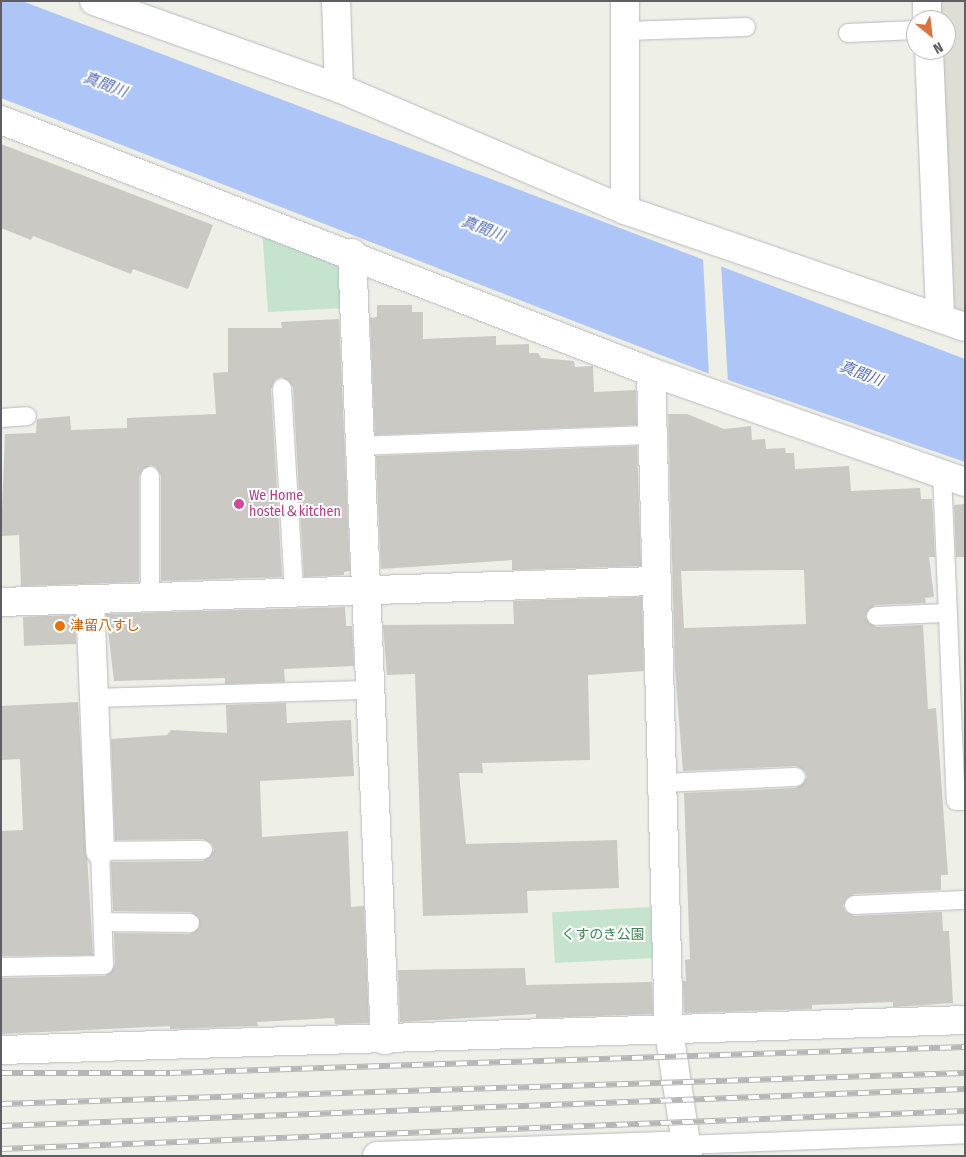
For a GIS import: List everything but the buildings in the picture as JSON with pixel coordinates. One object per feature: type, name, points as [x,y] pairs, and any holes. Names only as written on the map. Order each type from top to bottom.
[{"type":"street","points":[[94,1],[339,88],[625,210],[965,327]]},
{"type":"street","points":[[336,1],[339,88]]},
{"type":"street","points":[[625,1],[625,210]]},
{"type":"street","points":[[929,60],[940,317]]},
{"type":"street","points":[[1,120],[352,253],[651,372],[953,478]]},
{"type":"street","points":[[352,253],[385,1040]]},
{"type":"street","points":[[377,1156],[687,1150],[669,1031],[655,581],[651,372]]},
{"type":"street","points":[[1,602],[655,581]]},
{"type":"street","points":[[90,599],[100,851]]},
{"type":"street","points":[[1,1050],[385,1040],[965,1020]]},
{"type":"lane","points":[[626,31],[746,27]]},
{"type":"lane","points":[[848,33],[906,30]]},
{"type":"lane","points":[[282,388],[294,593]]},
{"type":"lane","points":[[1,418],[27,416]]},
{"type":"lane","points":[[360,446],[652,435]]},
{"type":"lane","points":[[150,476],[150,597]]},
{"type":"lane","points":[[953,478],[948,613],[956,801],[965,801]]},
{"type":"lane","points":[[876,616],[948,613]]},
{"type":"lane","points":[[94,698],[370,690]]},
{"type":"lane","points":[[662,783],[796,777]]},
{"type":"lane","points":[[1,967],[104,965],[100,851],[202,850]]},
{"type":"lane","points":[[854,905],[965,900]]},
{"type":"lane","points":[[103,922],[190,923]]},
{"type":"lane","points":[[687,1150],[965,1134]]},
{"type":"shaded area","points":[[937,1],[965,1],[965,316],[946,310],[939,60],[956,60],[956,10],[937,10]]},
{"type":"green space","points":[[262,230],[344,258],[346,308],[268,312]]},
{"type":"green space","name":"くすのき公園","points":[[651,907],[654,958],[555,963],[552,912]]},
{"type":"water","name":"真間川","points":[[1,1],[22,1],[965,359],[965,462],[702,371],[1,98]]},
{"type":"pier","points":[[703,257],[721,264],[728,383],[709,377]]},
{"type":"railway","points":[[1,1073],[170,1073],[965,1047]]},
{"type":"railway","points":[[1,1104],[965,1073]]},
{"type":"railway","points":[[1,1126],[965,1089]]},
{"type":"railway","points":[[1,1149],[965,1111]]},
{"type":"place","name":"We Home hostel＆kitchen","points":[[239,504]]},
{"type":"place","name":"津留八すし","points":[[60,626]]}]
